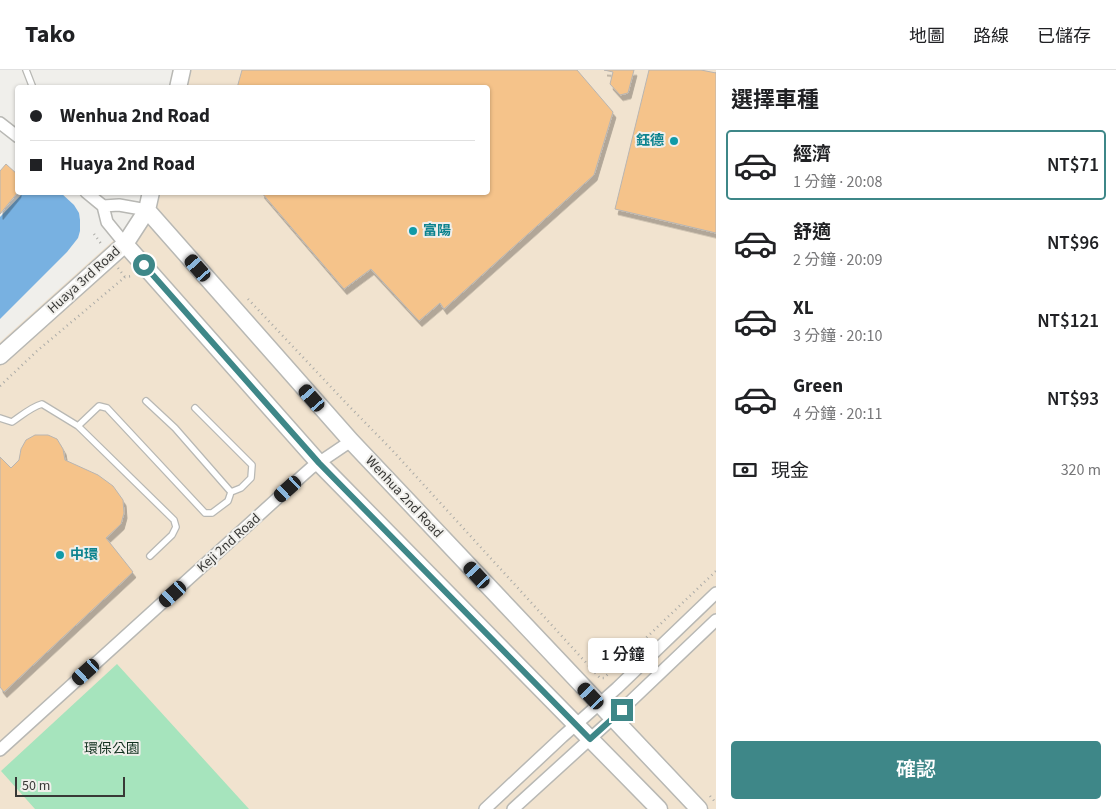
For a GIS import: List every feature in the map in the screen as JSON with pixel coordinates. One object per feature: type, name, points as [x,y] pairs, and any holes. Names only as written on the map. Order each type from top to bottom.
[{"type":"street","points":[[179,85],[182,70]]},
{"type":"street","points":[[0,123],[15,135]]},
{"type":"street","points":[[90,195],[103,206],[107,222],[125,244],[319,463],[659,809]]},
{"type":"street","name":"Huaya 3rd Road","points":[[0,356],[125,244],[147,210],[150,195]]},
{"type":"street","points":[[103,206],[119,205],[147,210]]},
{"type":"street","name":"Wenhua 2nd Road","points":[[147,210],[351,441],[700,809]]},
{"type":"street","name":"Keji 2nd Road","points":[[0,750],[302,476],[351,441]]},
{"type":"street","points":[[485,809],[716,593]]},
{"type":"street","points":[[513,809],[613,718],[716,620]]},
{"type":"lane","points":[[26,70],[32,85]]},
{"type":"lane","points":[[146,401],[174,428],[231,492]]},
{"type":"lane","points":[[0,418],[12,422],[35,406],[42,404],[78,426],[174,520],[176,526],[172,535],[150,556]]},
{"type":"lane","points":[[78,426],[99,406],[107,408],[205,513],[212,513],[228,501],[231,492],[241,488],[251,478],[252,465],[195,408]]},
{"type":"path","points":[[242,293],[392,450],[600,678],[604,678],[716,571]]},
{"type":"path","points":[[710,796],[716,802]]},
{"type":"shaded area","points":[[176,70],[716,70],[716,809],[0,809],[0,342],[144,213],[148,195],[490,195],[490,85],[172,85]]},
{"type":"green space","name":"環保公園","points":[[117,664],[249,809],[35,809],[1,771]]},
{"type":"water","points":[[21,195],[63,195],[74,205],[79,213],[80,231],[78,238],[67,252],[0,319],[0,217]]},
{"type":"building","name":"富陽","points":[[242,70],[577,70],[613,112],[594,175],[444,309],[440,303],[419,321],[371,269],[344,289],[264,195],[490,195],[490,85],[238,85]]},
{"type":"building","points":[[604,70],[634,70],[628,93],[620,95],[610,84],[613,72]]},
{"type":"building","name":"鈺德","points":[[649,70],[701,70],[716,73],[716,233],[615,209]]},
{"type":"building","points":[[6,164],[15,172],[16,195],[0,214],[0,171]]},
{"type":"building","name":"中環","points":[[35,435],[48,435],[57,439],[63,449],[65,460],[98,475],[113,486],[123,500],[124,513],[121,524],[106,538],[133,572],[4,692],[0,687],[0,457],[11,468],[19,460],[21,449],[26,440]]},
{"type":"place","name":"鈺德","points":[[674,141]]},
{"type":"place","name":"富陽","points":[[413,231]]},
{"type":"place","name":"中環","points":[[60,555]]},
{"type":"route","points":[[144,265],[319,463],[590,739],[622,710]]}]
